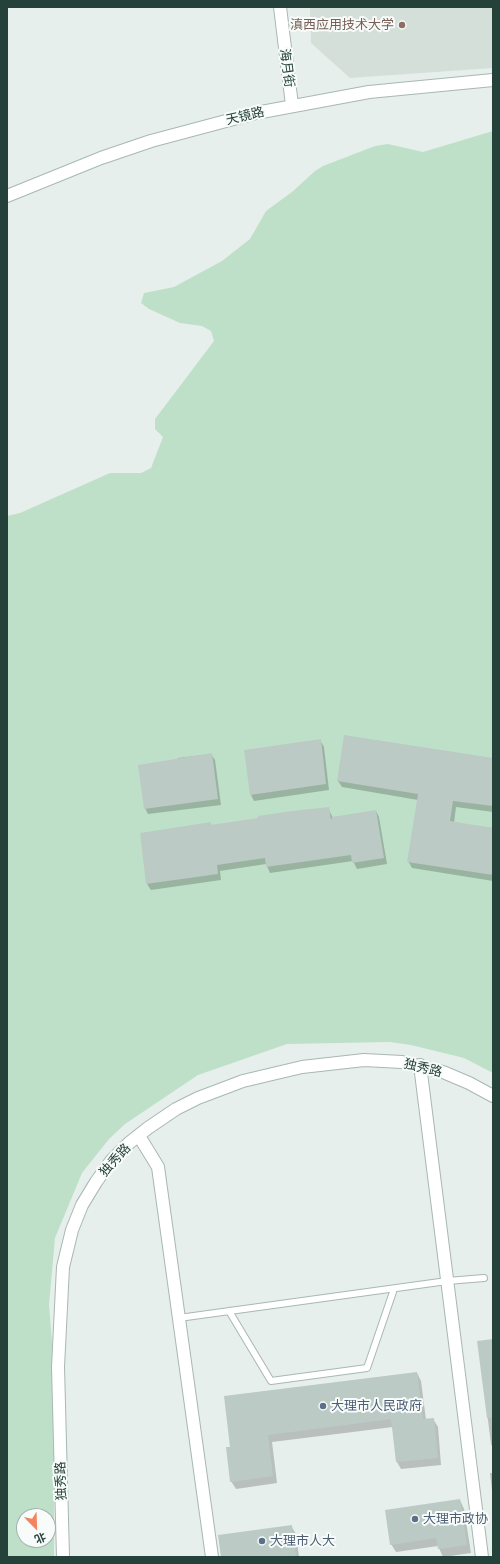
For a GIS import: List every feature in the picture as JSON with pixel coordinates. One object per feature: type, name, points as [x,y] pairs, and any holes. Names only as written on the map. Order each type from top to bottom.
[{"type":"street","name":"海月街","points":[[280,7],[292,105]]},
{"type":"street","name":"天镜路","points":[[7,196],[94,161],[151,141],[207,125],[292,105],[369,92],[493,80]]},
{"type":"street","name":"独秀路","points":[[63,1557],[58,1367],[63,1267],[72,1230],[86,1197],[111,1162],[139,1136],[162,1118],[198,1098],[228,1086],[266,1074],[302,1067],[341,1061],[378,1060],[420,1065],[456,1077],[493,1096]]},
{"type":"street","points":[[420,1065],[482,1557]]},
{"type":"street","points":[[139,1136],[158,1167],[212,1557]]},
{"type":"lane","points":[[179,1318],[447,1281],[484,1278]]},
{"type":"lane","points":[[229,1311],[271,1381],[368,1368],[394,1288]]},
{"type":"shaded area","name":"滇西应用技术大学","points":[[310,7],[493,7],[493,68],[350,78],[311,43]]},
{"type":"green space","points":[[493,131],[493,1073],[464,1058],[411,1045],[390,1042],[287,1044],[198,1075],[125,1124],[109,1139],[82,1173],[55,1238],[49,1305],[54,1366],[54,1508],[16,1508],[16,1548],[54,1548],[54,1557],[7,1557],[7,516],[20,513],[110,473],[141,473],[151,468],[163,437],[155,429],[155,419],[214,341],[211,331],[202,326],[180,323],[149,309],[141,303],[144,293],[174,287],[222,261],[250,239],[266,211],[323,166],[375,146],[388,144],[423,152]]},
{"type":"building","points":[[344,735],[493,758],[493,806],[453,801],[450,821],[493,828],[493,875],[407,862],[418,794],[337,781]]},
{"type":"building","points":[[321,739],[326,784],[250,795],[244,750]]},
{"type":"building","points":[[212,753],[218,799],[144,809],[138,765]]},
{"type":"building","points":[[329,807],[331,820],[332,817],[376,810],[384,858],[352,863],[351,855],[266,867],[265,858],[217,865],[218,874],[146,884],[140,833],[211,822],[211,825],[258,818],[258,816]]},
{"type":"building","points":[[493,1339],[493,1418],[487,1418],[477,1341]]},
{"type":"building","name":"大理市人民政府","points":[[417,1372],[423,1419],[434,1418],[438,1458],[396,1462],[391,1419],[268,1435],[273,1476],[230,1482],[226,1447],[230,1447],[224,1396]]},
{"type":"building","points":[[460,1499],[467,1545],[438,1549],[436,1538],[390,1545],[385,1510]]},
{"type":"building","points":[[292,1525],[296,1557],[221,1557],[218,1535]]},
{"type":"place","name":"滇西应用技术大学","points":[[402,25]]},
{"type":"place","name":"大理市人民政府","points":[[323,1406]]},
{"type":"place","name":"大理市政协","points":[[415,1519]]},
{"type":"place","name":"大理市人大","points":[[262,1541]]}]
